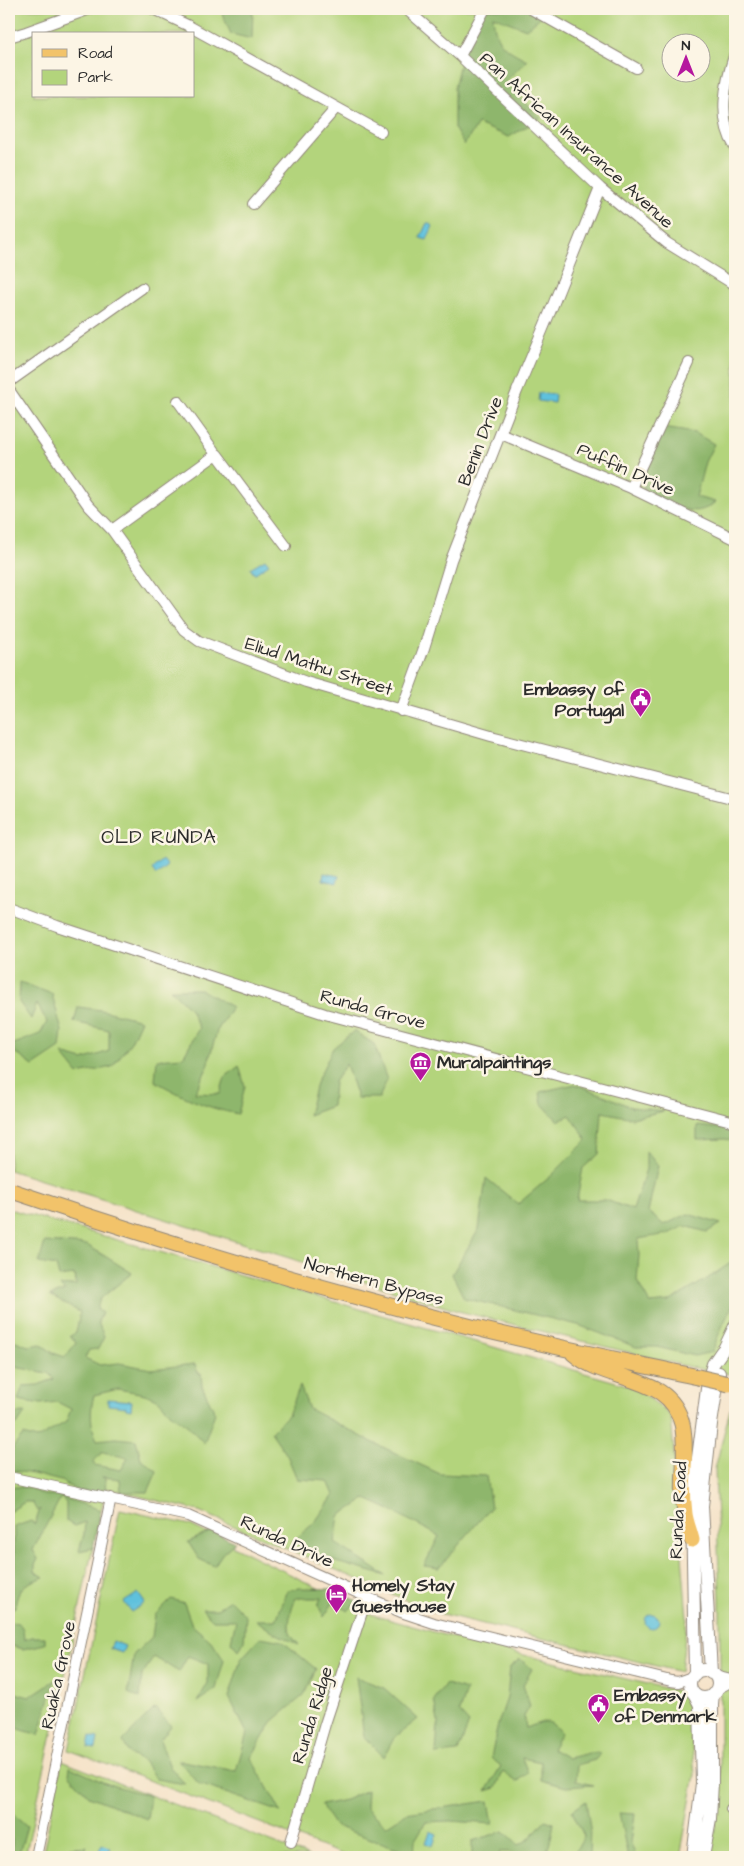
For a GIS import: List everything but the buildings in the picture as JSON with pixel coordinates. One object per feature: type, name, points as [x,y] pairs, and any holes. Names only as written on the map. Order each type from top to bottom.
[{"type":"main road","name":"Northern Bypass","points":[[9,1190],[150,1237],[268,1272],[477,1328],[732,1384]]},
{"type":"main road","points":[[568,1348],[581,1360],[648,1385],[672,1402],[680,1414],[685,1449],[685,1515],[692,1540]]},
{"type":"street","points":[[9,37],[90,9]]},
{"type":"street","points":[[153,9],[187,25],[381,132]]},
{"type":"street","name":"Pan African Insurance Avenue","points":[[406,9],[460,56],[600,188],[666,243],[735,285]]},
{"type":"street","points":[[460,56],[485,9]]},
{"type":"street","points":[[531,9],[636,68]]},
{"type":"street","points":[[735,53],[728,74],[724,108],[728,136],[735,147]]},
{"type":"street","points":[[253,204],[336,108]]},
{"type":"street","name":"Benin Drive","points":[[401,711],[424,648],[451,560],[517,391],[554,305],[600,188]]},
{"type":"street","points":[[9,382],[142,288]]},
{"type":"street","points":[[632,488],[689,363]]},
{"type":"street","name":"Eliud Mathu Street","points":[[9,390],[88,505],[112,530],[184,630],[199,641],[306,682],[401,711],[735,799]]},
{"type":"street","points":[[178,401],[286,546]]},
{"type":"street","name":"Puffin Drive","points":[[501,434],[632,488],[735,539]]},
{"type":"street","points":[[112,530],[216,454]]},
{"type":"street","name":"Runda Grove","points":[[9,908],[57,926],[325,1014],[735,1122]]},
{"type":"street","name":"Runda Road","points":[[693,1857],[702,1783],[700,1705],[693,1683],[692,1504],[707,1389],[713,1364],[722,1351],[735,1324]]},
{"type":"street","name":"Runda Road","points":[[713,1674],[702,1506],[710,1424],[722,1351]]},
{"type":"street","name":"Runda Drive","points":[[9,1477],[188,1516],[367,1598],[434,1622],[678,1682],[693,1683]]},
{"type":"street","name":"Ruaka Grove","points":[[36,1857],[111,1498]]},
{"type":"street","name":"Runda Ridge","points":[[291,1842],[325,1724],[367,1598]]},
{"type":"street","name":"Runda Drive","points":[[693,1683],[702,1671],[734,1681]]},
{"type":"street","points":[[703,1857],[710,1819],[712,1704],[718,1684],[713,1674]]},
{"type":"street","points":[[715,1691],[734,1681]]},
{"type":"street","name":"Runda Drive","points":[[693,1683],[702,1698],[715,1691]]},
{"type":"green space","points":[[9,9],[735,9],[735,1375],[690,1367],[458,1311],[9,1170]]},
{"type":"green space","points":[[220,9],[253,9],[252,39],[231,34]]},
{"type":"green space","points":[[484,9],[534,9],[544,14],[526,29],[493,16],[496,33],[502,44],[527,60],[505,82],[541,118],[509,137],[478,124],[464,145],[454,128],[454,88],[468,29]]},
{"type":"green space","points":[[663,428],[695,433],[714,444],[705,462],[696,497],[715,502],[707,508],[698,511],[679,508],[643,490],[648,460]]},
{"type":"green space","points":[[20,982],[52,994],[62,1031],[60,1048],[33,1066],[9,1048],[9,1046],[40,1034],[47,1022],[37,1004],[31,1019],[19,1002]]},
{"type":"green space","points":[[170,989],[200,989],[232,1007],[217,1031],[206,1070],[195,1093],[220,1094],[225,1077],[239,1066],[245,1086],[238,1114],[215,1109],[175,1092],[155,1081],[157,1059],[183,1057],[199,1028],[190,1009]]},
{"type":"green space","points":[[78,1007],[101,1010],[141,1020],[131,1042],[112,1067],[78,1074],[62,1054],[83,1060],[109,1051],[109,1030],[74,1022]]},
{"type":"green space","points":[[354,1031],[374,1044],[387,1080],[379,1098],[357,1098],[346,1064],[334,1082],[332,1106],[308,1115],[316,1083],[333,1048]]},
{"type":"green space","points":[[575,1084],[631,1107],[664,1111],[632,1118],[602,1112],[599,1154],[583,1168],[577,1200],[606,1200],[633,1210],[646,1169],[646,1151],[658,1166],[648,1212],[664,1225],[688,1214],[721,1224],[707,1232],[685,1226],[668,1234],[638,1239],[637,1281],[650,1304],[669,1302],[732,1262],[735,1257],[735,1300],[712,1352],[694,1356],[657,1347],[636,1347],[578,1325],[464,1298],[452,1274],[479,1229],[486,1178],[518,1204],[551,1176],[587,1140],[570,1115],[558,1121],[542,1104],[540,1092]]},
{"type":"green space","points":[[697,1126],[735,1130],[735,1141],[725,1139],[697,1140]]},
{"type":"green space","points":[[9,1209],[637,1388],[671,1416],[687,1618],[681,1672],[434,1612],[199,1511],[106,1488],[25,1857],[9,1857]]},
{"type":"green space","points":[[45,1242],[87,1245],[132,1273],[100,1299],[97,1309],[102,1313],[98,1322],[104,1337],[98,1349],[89,1350],[85,1358],[100,1365],[119,1363],[151,1369],[195,1364],[198,1373],[201,1373],[202,1386],[215,1413],[204,1443],[188,1426],[171,1414],[159,1400],[145,1394],[118,1389],[94,1395],[91,1418],[97,1440],[115,1438],[136,1440],[141,1459],[157,1471],[148,1492],[121,1492],[120,1479],[102,1477],[106,1478],[105,1492],[77,1491],[61,1481],[9,1470],[9,1453],[23,1435],[37,1439],[66,1422],[71,1409],[57,1402],[41,1404],[18,1400],[23,1386],[38,1385],[54,1379],[48,1373],[9,1366],[9,1343],[16,1341],[28,1346],[41,1344],[53,1353],[65,1357],[76,1343],[70,1336],[76,1333],[80,1312],[50,1296],[65,1291],[59,1286],[76,1285],[75,1275],[59,1277],[56,1266],[39,1263]],"holes":[[[103,1452],[128,1458],[121,1470],[94,1465],[94,1461]]]},
{"type":"green space","points":[[300,1386],[309,1409],[372,1442],[440,1474],[486,1476],[491,1507],[439,1568],[424,1566],[439,1536],[366,1499],[339,1516],[335,1543],[386,1576],[336,1562],[292,1542],[315,1522],[334,1495],[328,1481],[297,1479],[287,1455],[271,1432],[288,1415]]},
{"type":"green space","points":[[730,1409],[735,1410],[735,1857],[711,1857],[720,1792],[720,1599],[715,1469]]},
{"type":"green space","points":[[25,1413],[17,1425],[9,1425],[9,1414]]},
{"type":"green space","points":[[9,1487],[27,1487],[44,1495],[62,1495],[33,1550],[38,1559],[35,1571],[44,1577],[24,1586],[15,1607],[9,1611],[9,1581],[14,1567],[14,1527],[31,1521],[35,1524],[40,1509],[37,1511],[32,1502],[25,1502],[9,1512]]},
{"type":"green space","points":[[61,1497],[101,1510],[93,1548],[79,1551],[85,1522],[74,1526],[66,1521],[66,1503]]},
{"type":"green space","points":[[120,1509],[190,1525],[373,1615],[477,1644],[686,1693],[695,1774],[680,1857],[349,1857],[69,1750]]},
{"type":"green space","points":[[212,1531],[235,1542],[222,1554],[214,1566],[199,1559],[188,1542]]},
{"type":"green space","points":[[300,1588],[335,1589],[357,1601],[348,1611],[333,1603],[324,1617],[318,1605],[321,1598],[296,1598],[289,1626],[291,1635],[299,1645],[271,1631],[256,1620],[276,1620],[288,1590]]},
{"type":"green space","points":[[171,1599],[184,1603],[192,1625],[211,1641],[224,1660],[216,1689],[197,1702],[208,1683],[208,1664],[188,1656],[179,1672],[154,1657],[142,1675],[140,1698],[128,1693],[134,1654],[152,1637],[155,1615]]},
{"type":"green space","points":[[230,1600],[246,1616],[244,1641],[239,1651],[231,1642],[236,1620],[213,1620],[202,1609],[216,1609]]},
{"type":"green space","points":[[9,1622],[19,1623],[23,1629],[24,1640],[32,1637],[45,1637],[45,1644],[23,1649],[9,1645]]},
{"type":"green space","points":[[261,1637],[282,1641],[316,1669],[304,1695],[272,1722],[251,1758],[281,1812],[199,1784],[178,1760],[236,1771],[247,1733],[229,1697],[241,1659]]},
{"type":"green space","points":[[520,1659],[532,1669],[523,1685],[530,1706],[524,1716],[526,1728],[541,1722],[552,1724],[561,1733],[552,1749],[568,1758],[589,1753],[601,1753],[595,1760],[577,1765],[576,1781],[593,1785],[566,1787],[541,1780],[541,1762],[522,1758],[528,1773],[517,1782],[503,1772],[496,1788],[486,1791],[501,1766],[491,1758],[498,1724],[507,1698],[510,1667]]},
{"type":"green space","points":[[356,1677],[384,1688],[418,1719],[394,1738],[384,1757],[364,1737]]},
{"type":"green space","points":[[55,1680],[39,1735],[9,1726],[9,1691],[29,1697]]},
{"type":"green space","points":[[446,1684],[466,1690],[459,1712],[469,1723],[458,1752],[436,1754],[438,1722],[434,1700]]},
{"type":"green space","points":[[155,1708],[171,1726],[160,1740],[170,1767],[185,1784],[156,1779],[143,1761],[129,1754],[123,1741]]},
{"type":"green space","points":[[62,1761],[310,1857],[42,1857]]},
{"type":"green space","points":[[70,1767],[105,1783],[150,1796],[147,1819],[89,1796],[69,1774]]},
{"type":"green space","points":[[367,1790],[366,1808],[386,1826],[406,1813],[489,1801],[493,1824],[450,1821],[426,1822],[415,1840],[414,1857],[411,1857],[402,1850],[335,1826],[321,1805],[345,1800]]},
{"type":"green space","points":[[586,1801],[590,1828],[589,1857],[572,1857],[584,1836],[572,1811]]},
{"type":"green space","points":[[9,1810],[27,1826],[18,1857],[12,1857],[12,1839],[9,1842]]},
{"type":"green space","points":[[619,1813],[635,1814],[631,1843],[636,1857],[625,1857],[627,1853]]},
{"type":"green space","points":[[545,1820],[554,1823],[545,1857],[519,1857],[509,1852],[500,1852],[498,1857],[472,1857],[472,1841],[504,1831],[519,1845],[529,1839]]},
{"type":"green space","points":[[87,1846],[82,1857],[58,1857],[62,1848]]},
{"type":"water","points":[[427,223],[433,226],[427,240],[420,238]]},
{"type":"water","points":[[539,393],[555,395],[554,403],[538,401]]},
{"type":"water","points":[[265,559],[269,564],[254,574],[250,568]]},
{"type":"water","points":[[162,860],[167,866],[156,875],[152,869]]},
{"type":"water","points":[[324,873],[339,876],[337,883],[323,880]]},
{"type":"water","points":[[108,1399],[132,1401],[131,1410],[126,1409],[126,1407],[108,1405]]},
{"type":"water","points":[[138,1593],[145,1603],[131,1612],[124,1602]]},
{"type":"water","points":[[649,1614],[655,1614],[659,1621],[655,1628],[649,1628],[645,1624],[645,1618]]},
{"type":"water","points":[[113,1641],[125,1646],[122,1653],[110,1649]]},
{"type":"water","points":[[90,1736],[98,1738],[96,1749],[88,1748]]},
{"type":"water","points":[[430,1831],[437,1834],[433,1846],[426,1843]]},
{"type":"water","points":[[102,1844],[110,1848],[105,1857],[96,1857]]},
{"type":"place","name":"Embassy of Portugal","points":[[640,718]]},
{"type":"place","name":"Muralpaintings","points":[[421,1081]]},
{"type":"place","name":"Homely Stay Guesthouse","points":[[336,1614]]},
{"type":"place","name":"Embassy of Denmark","points":[[598,1724]]},
{"type":"district","name":"OLD RUNDA","points":[[159,836]]}]
